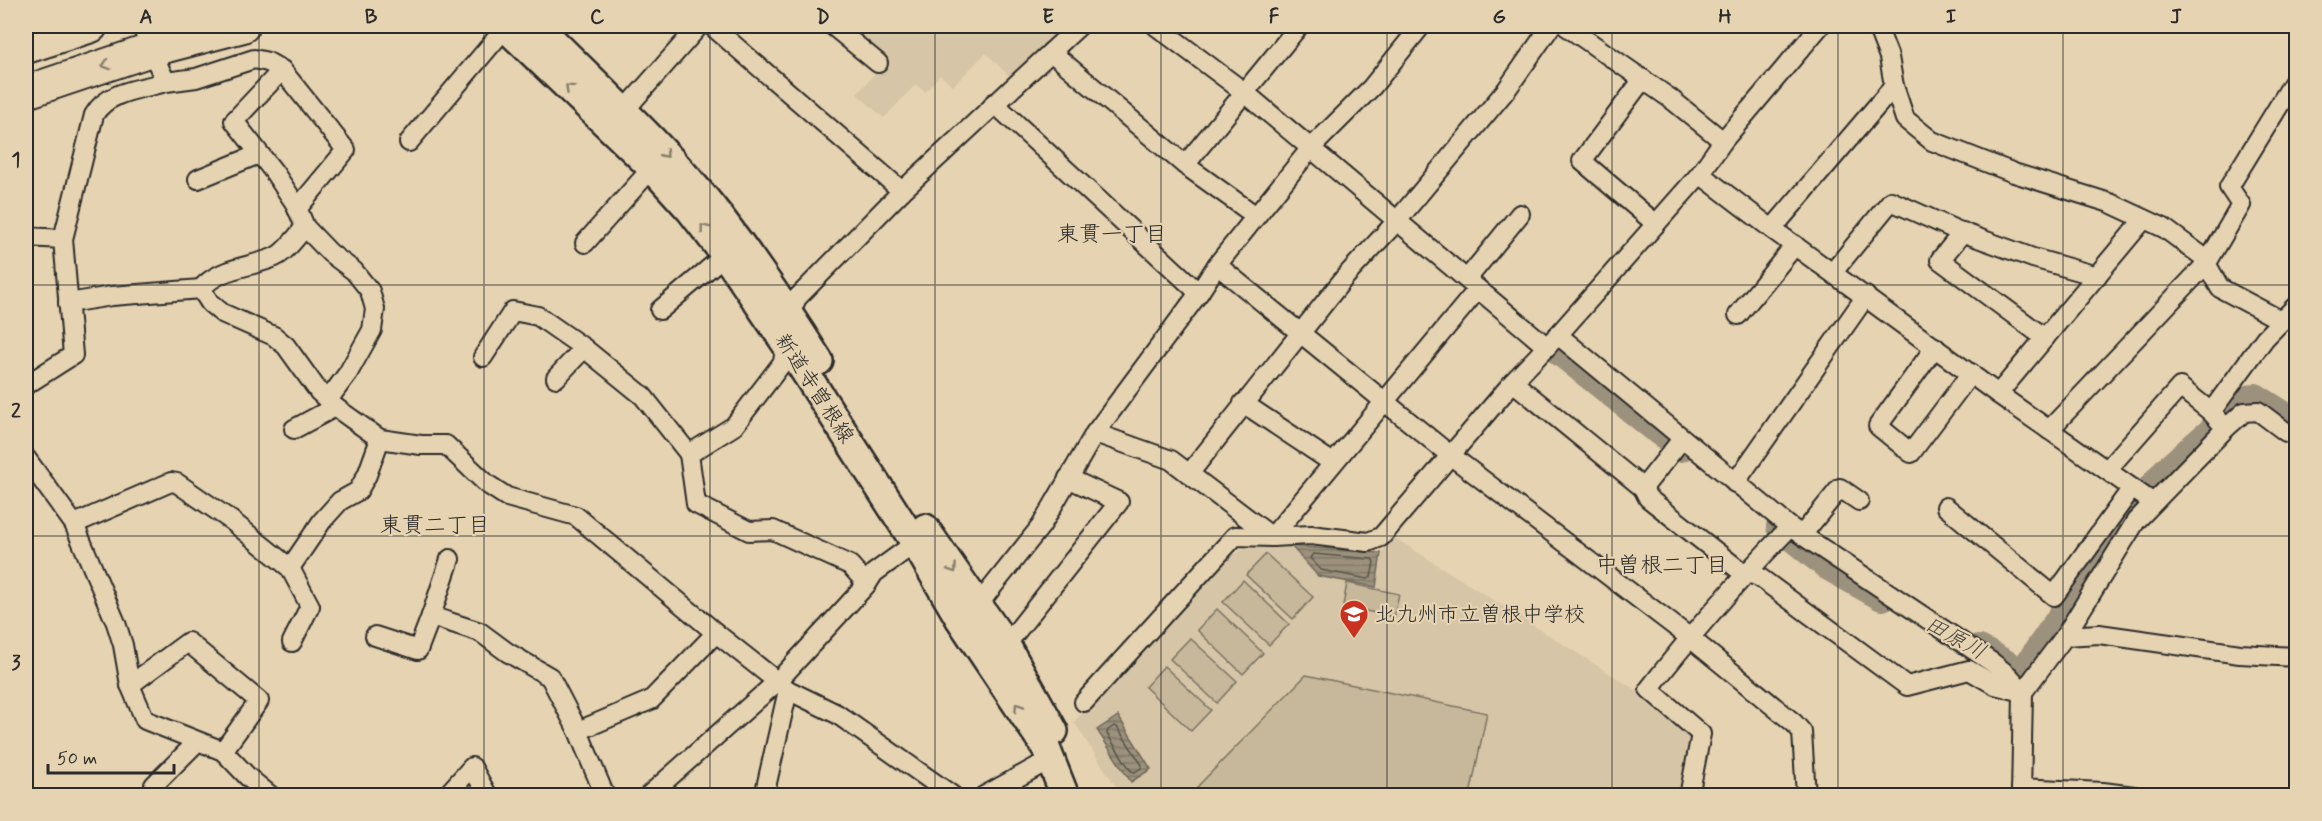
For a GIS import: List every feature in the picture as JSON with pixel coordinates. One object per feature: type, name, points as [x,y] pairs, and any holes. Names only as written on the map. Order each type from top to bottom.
[{"type":"highway","points":[[26,47],[91,26]]},
{"type":"highway","points":[[26,92],[146,38],[243,26]]},
{"type":"main road","name":"新道寺曽根線","points":[[505,26],[652,168],[690,210],[725,255],[922,538]]},
{"type":"main road","name":"新道寺曽根線","points":[[538,26],[624,111],[721,218],[789,314],[968,612],[1051,759],[1065,795]]},
{"type":"main road","name":"新道寺曽根線","points":[[968,612],[1006,645],[1067,753],[1083,795]]},
{"type":"street","points":[[409,142],[505,26]]},
{"type":"street","points":[[833,26],[878,63]]},
{"type":"street","points":[[689,454],[734,426],[783,362],[789,314],[797,298],[902,191],[1079,26]]},
{"type":"street","points":[[1156,26],[1244,92],[1396,222],[1473,284],[1682,439],[1796,531],[1993,663],[2023,692]]},
{"type":"street","points":[[1185,165],[1299,26]]},
{"type":"street","points":[[968,612],[1041,526],[1095,433],[1199,293],[1217,265],[1311,148],[1372,87],[1421,26]]},
{"type":"street","points":[[1189,474],[1300,332],[1507,89],[1551,26]]},
{"type":"street","points":[[1566,26],[1643,79],[1723,141]]},
{"type":"street","points":[[1084,702],[1235,536],[1311,535],[1368,542],[1381,537],[1513,382],[1700,174],[1723,141],[1820,26]]},
{"type":"street","points":[[1876,26],[1889,57],[1894,86],[1905,119],[1932,141],[2014,173],[2110,203],[2164,228],[2202,256],[2220,288],[2282,321]]},
{"type":"street","points":[[624,111],[699,27],[902,191]]},
{"type":"street","points":[[146,38],[166,82]]},
{"type":"street","points":[[1051,52],[1185,165],[1256,216]]},
{"type":"street","points":[[26,385],[73,355],[63,239],[94,115],[99,106],[113,96],[166,82],[196,78],[254,59],[268,62],[282,70],[346,150],[297,210]]},
{"type":"street","points":[[282,70],[234,121],[274,172],[305,227],[330,253],[354,271],[370,291],[375,309],[372,330],[332,404],[294,429]]},
{"type":"street","points":[[2049,430],[2207,263],[2241,205],[2229,187],[2296,78]]},
{"type":"street","points":[[1643,79],[1582,161],[1656,225]]},
{"type":"street","points":[[1772,229],[1894,86]]},
{"type":"street","points":[[994,103],[1199,293]]},
{"type":"street","points":[[198,180],[259,154]]},
{"type":"street","points":[[585,243],[652,168]]},
{"type":"street","points":[[1700,174],[1998,394],[2152,502]]},
{"type":"street","points":[[1833,272],[1891,201],[1963,232],[2033,258],[2097,276]]},
{"type":"street","points":[[1272,537],[1384,401],[1473,284],[1520,214]]},
{"type":"street","points":[[1998,394],[2145,219]]},
{"type":"street","points":[[68,303],[124,295],[201,289],[207,281],[229,271],[277,256],[305,227]]},
{"type":"street","points":[[1963,232],[1940,260],[2045,338]]},
{"type":"street","points":[[26,237],[63,239]]},
{"type":"street","points":[[1738,315],[1795,245]]},
{"type":"street","points":[[660,310],[725,255]]},
{"type":"street","points":[[1217,265],[1450,455],[1689,637],[1794,723],[1802,732],[1808,795]]},
{"type":"street","points":[[201,289],[210,303],[222,313],[274,336],[286,346],[319,392],[380,439],[446,446],[487,484],[507,497],[576,516],[716,633],[783,685],[837,714],[953,795]]},
{"type":"street","points":[[1735,483],[1866,296]]},
{"type":"street","points":[[2211,412],[2265,338],[2296,306]]},
{"type":"street","points":[[483,357],[513,311],[538,316],[584,348],[643,396],[689,454],[696,504],[749,531],[773,530],[850,565],[867,584]]},
{"type":"street","points":[[1935,347],[1878,426],[1911,453],[1971,373]]},
{"type":"street","points":[[556,378],[584,348]]},
{"type":"street","points":[[1513,382],[1643,488],[1648,498],[1738,569],[1759,577],[1907,686],[1969,670],[1995,686],[2023,692]]},
{"type":"street","points":[[2107,470],[2180,387],[2211,412],[2226,428]]},
{"type":"street","points":[[1243,404],[1332,463]]},
{"type":"street","points":[[2134,795],[2103,792],[2021,792],[2023,692],[2065,636],[2136,521],[2226,428],[2244,412],[2258,411],[2286,432],[2296,435]]},
{"type":"street","points":[[1095,433],[1171,460],[1272,537]]},
{"type":"street","points":[[290,568],[334,507],[358,491],[367,475],[380,439]]},
{"type":"street","points":[[1643,488],[1682,439]]},
{"type":"street","points":[[26,458],[74,524],[116,624],[130,685],[145,720],[223,751],[249,778],[270,795]]},
{"type":"street","points":[[1006,645],[1119,502],[1068,478]]},
{"type":"street","points":[[74,524],[171,482],[177,483],[232,521],[290,568],[310,606],[292,642]]},
{"type":"street","points":[[1689,795],[1701,734],[1649,689],[1689,637],[1746,572],[1796,531],[1840,488],[1859,501]]},
{"type":"street","points":[[2054,596],[2132,488]]},
{"type":"street","points":[[1946,507],[2054,596],[2079,612]]},
{"type":"street","points":[[648,795],[783,685],[874,573],[922,538]]},
{"type":"street","points":[[375,636],[418,650],[450,559]]},
{"type":"street","points":[[431,616],[480,632],[507,652],[550,677],[578,731],[604,795]]},
{"type":"street","points":[[578,731],[651,700],[716,633]]},
{"type":"street","points":[[2065,636],[2099,634],[2240,654],[2296,657]]},
{"type":"street","points":[[130,685],[188,642],[259,701],[223,751]]},
{"type":"street","points":[[764,795],[783,685]]},
{"type":"street","points":[[154,785],[196,742]]},
{"type":"street","points":[[984,795],[1051,759]]},
{"type":"street","points":[[446,795],[472,766],[488,795]]},
{"type":"shaded area","points":[[872,26],[1064,26],[1011,78],[986,53],[953,86],[940,75],[925,92],[916,84],[884,118],[857,94],[887,60],[861,38]]},
{"type":"shaded area","name":"北九州市立曽根中学校","points":[[1395,538],[1642,694],[1698,735],[1685,795],[1122,796],[1074,722],[1225,561],[1243,549],[1291,546],[1318,576],[1376,586],[1381,553]]},
{"type":"shaded area","points":[[1266,554],[1313,597],[1293,619],[1246,575]]},
{"type":"shaded area","points":[[1243,580],[1289,624],[1269,645],[1223,602]]},
{"type":"shaded area","points":[[1347,583],[1399,594],[1394,617],[1343,606]]},
{"type":"shaded area","points":[[1217,609],[1263,653],[1243,674],[1197,630]]},
{"type":"shaded area","points":[[1190,638],[1237,681],[1217,703],[1170,659]]},
{"type":"shaded area","points":[[1164,666],[1211,710],[1191,731],[1145,687]]},
{"type":"shaded area","points":[[1306,675],[1487,713],[1470,795],[1193,795],[1199,785]]},
{"type":"water","points":[[1291,546],[1381,553],[1376,587],[1318,576]]},
{"type":"water","points":[[1118,716],[1151,769],[1131,782],[1097,730]]},
{"type":"waterway","name":"田原川","points":[[1558,349],[1680,447]]},
{"type":"waterway","name":"田原川","points":[[1979,650],[2023,674],[2136,508],[2167,471],[2226,420],[2240,402],[2255,398],[2296,424]]},
{"type":"waterway","name":"田原川","points":[[1781,527],[1829,566],[1882,596]]},
{"type":"place","name":"北九州市立曽根中学校","points":[[1354,640]]},
{"type":"district","name":"東貫一丁目","points":[[1112,233]]},
{"type":"district","name":"東貫二丁目","points":[[435,524]]},
{"type":"district","name":"中曽根二丁目","points":[[1662,564]]}]
